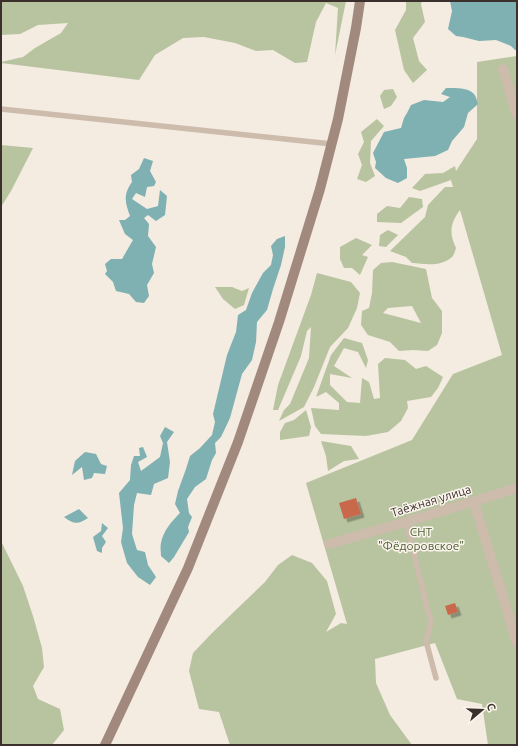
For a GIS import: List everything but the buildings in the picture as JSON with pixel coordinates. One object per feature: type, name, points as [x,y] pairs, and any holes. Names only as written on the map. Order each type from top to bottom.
[{"type":"main road","points":[[105,745],[188,568],[238,442],[279,322],[320,189],[338,119],[355,36],[360,1]]},
{"type":"street","points":[[503,69],[517,115]]},
{"type":"street","name":"Таёжная улица","points":[[329,544],[517,488]]},
{"type":"street","points":[[474,502],[517,643]]},
{"type":"lane","points":[[1,108],[332,144]]},
{"type":"lane","points":[[406,522],[431,623],[426,641],[436,678]]},
{"type":"green space","points":[[1,1],[346,1],[335,55],[338,8],[326,3],[316,22],[307,62],[295,63],[273,50],[256,51],[235,43],[204,37],[183,38],[155,55],[139,80],[1,63],[23,57],[35,48],[61,33],[68,23],[38,25],[20,34],[1,35]]},
{"type":"green space","points":[[406,1],[422,1],[421,4],[425,22],[413,38],[419,61],[427,70],[413,83],[404,70],[395,30],[406,10]]},
{"type":"green space","name":"СНТ \"Фёдоровское\"","points":[[517,56],[517,745],[488,745],[482,704],[457,699],[435,643],[375,659],[376,683],[390,715],[412,745],[230,745],[219,712],[199,709],[189,671],[193,653],[212,633],[265,582],[278,565],[292,555],[312,563],[327,581],[336,614],[326,632],[341,623],[347,624],[306,483],[412,440],[453,374],[502,355],[460,210],[452,224],[452,238],[456,248],[453,256],[448,260],[438,264],[412,263],[406,257],[390,251],[425,217],[428,205],[445,187],[453,187],[451,180],[420,191],[412,188],[425,174],[443,173],[455,166],[456,171],[477,139],[477,62]]},
{"type":"green space","points":[[393,89],[397,97],[391,106],[384,109],[380,96],[384,90]]},
{"type":"green space","points":[[377,119],[384,126],[371,141],[370,163],[375,176],[366,182],[357,179],[362,165],[358,154],[364,142],[361,132]]},
{"type":"green space","points":[[1,145],[33,148],[1,207]]},
{"type":"green space","points":[[409,197],[422,199],[423,207],[401,223],[377,222],[377,214],[387,206],[400,208]]},
{"type":"green space","points":[[388,230],[398,235],[386,247],[379,246],[380,235]]},
{"type":"green space","points":[[356,238],[372,245],[362,255],[368,257],[360,275],[352,268],[344,268],[340,259],[340,247]]},
{"type":"green space","points":[[392,262],[426,269],[432,298],[442,311],[442,333],[437,345],[428,351],[399,351],[390,342],[368,335],[361,325],[362,311],[369,308],[372,293],[373,270],[381,263]],"holes":[[[412,306],[421,323],[383,313],[388,308]]]},
{"type":"green space","points":[[317,273],[351,282],[360,293],[357,308],[348,328],[330,347],[314,387],[304,407],[279,421],[284,410],[290,404],[309,358],[311,327],[307,331],[301,356],[278,410],[273,410],[278,385],[311,295]]},
{"type":"green space","points":[[215,287],[232,287],[242,291],[249,288],[244,305],[235,309],[223,299]]},
{"type":"green space","points":[[344,338],[362,343],[368,360],[366,368],[358,352],[344,348],[334,366],[352,378],[330,374],[330,385],[347,402],[360,403],[362,378],[369,382],[374,399],[380,398],[378,364],[385,358],[405,360],[416,369],[426,366],[443,377],[438,388],[431,397],[407,401],[408,408],[401,421],[388,432],[366,436],[321,434],[315,426],[311,408],[339,410],[339,403],[326,392],[316,397],[331,355]]},
{"type":"green space","points":[[306,410],[311,427],[309,436],[280,440],[280,432],[285,423],[294,420]]},
{"type":"green space","points":[[321,441],[351,446],[359,459],[344,461],[328,471],[326,456]]},
{"type":"green space","points":[[1,541],[23,586],[42,648],[44,667],[33,686],[38,699],[60,709],[64,730],[52,745],[1,745]]},
{"type":"water","points":[[450,1],[517,1],[517,50],[496,40],[479,41],[456,36],[448,29],[452,11]]},
{"type":"water","points":[[446,88],[465,89],[475,96],[478,104],[468,113],[464,127],[452,141],[448,150],[435,156],[404,159],[407,168],[407,178],[398,183],[386,178],[375,168],[376,162],[373,153],[384,132],[401,128],[404,118],[411,105],[424,100],[443,102],[450,97],[441,94]]},
{"type":"water","points":[[144,158],[153,161],[150,171],[156,182],[154,186],[147,187],[145,197],[136,193],[132,199],[147,209],[158,206],[160,190],[167,196],[165,215],[156,221],[148,215],[144,218],[149,224],[148,236],[156,247],[152,264],[154,273],[147,285],[149,296],[144,303],[136,302],[129,294],[116,291],[113,282],[105,274],[107,271],[105,264],[111,259],[122,259],[133,240],[125,234],[119,220],[125,220],[130,216],[126,203],[126,195],[132,182],[131,175],[139,169]]},
{"type":"water","points":[[285,236],[285,247],[281,265],[267,310],[257,322],[256,342],[252,360],[242,374],[230,418],[221,437],[215,443],[216,453],[212,460],[206,479],[195,487],[187,499],[189,513],[192,517],[188,527],[189,532],[169,563],[161,556],[162,539],[168,526],[180,513],[175,504],[190,456],[212,435],[215,422],[213,414],[227,355],[236,332],[238,315],[246,310],[252,293],[263,273],[271,265],[273,255],[271,246],[277,239]]},
{"type":"water","points":[[165,427],[174,432],[167,442],[170,462],[168,478],[154,484],[151,495],[137,493],[134,505],[132,534],[137,550],[145,552],[148,565],[156,577],[150,585],[138,577],[127,563],[121,542],[123,528],[119,493],[130,480],[131,465],[134,456],[140,456],[139,448],[143,447],[147,457],[138,462],[141,471],[160,457],[163,443],[160,436]]},
{"type":"water","points":[[85,452],[96,454],[101,464],[107,466],[105,474],[94,473],[92,478],[84,480],[82,467],[72,475],[75,461]]},
{"type":"water","points":[[79,509],[88,518],[76,523],[64,517]]},
{"type":"water","points":[[102,523],[108,528],[102,536],[106,542],[102,548],[102,553],[97,551],[93,537],[101,531]]}]
